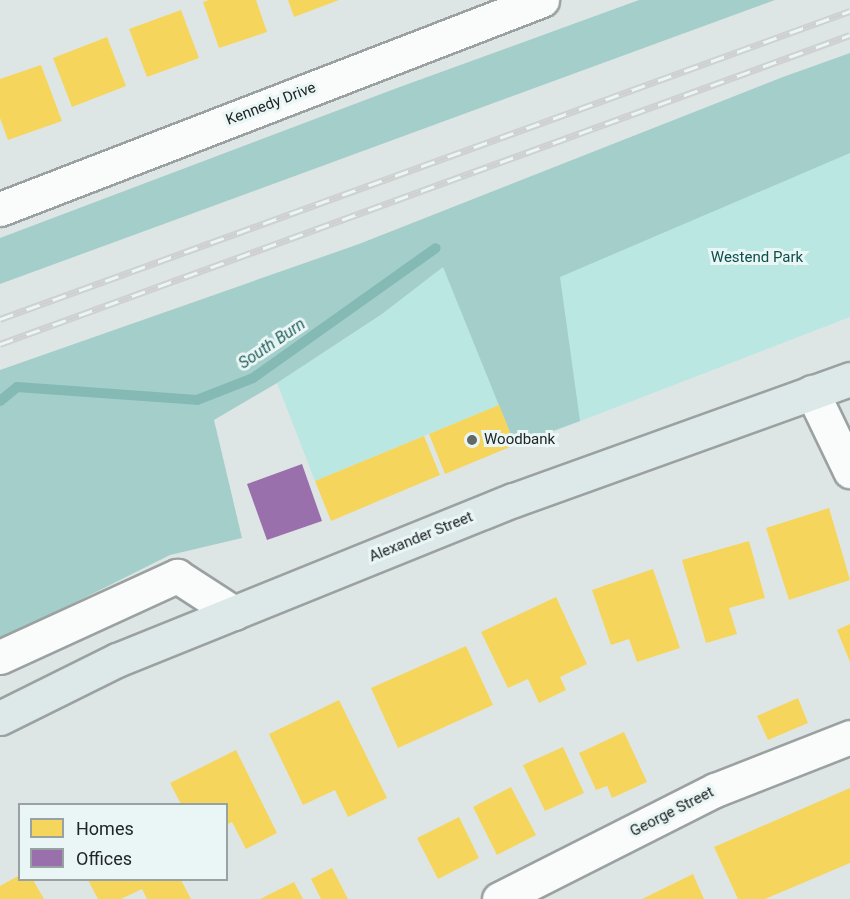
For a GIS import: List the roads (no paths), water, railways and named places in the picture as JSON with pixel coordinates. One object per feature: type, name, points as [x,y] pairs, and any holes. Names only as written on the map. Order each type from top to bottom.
[{"type":"main road","name":"Alexander Street","points":[[0,718],[117,660],[514,500],[850,380]]},
{"type":"street","name":"Kennedy Drive","points":[[0,209],[542,0]]},
{"type":"street","points":[[812,392],[850,471]]},
{"type":"street","points":[[0,657],[177,576],[234,613]]},
{"type":"street","name":"George Street","points":[[499,899],[715,790],[850,737]]},
{"type":"waterway","name":"South Burn","points":[[0,401],[17,387],[197,400],[253,378],[436,248]]},
{"type":"railway","points":[[0,319],[850,11]]},
{"type":"railway","points":[[0,344],[850,35]]},
{"type":"place","name":"Woodbank","points":[[472,440]]},
{"type":"park label","name":"Westend Park","points":[[757,258]]}]
